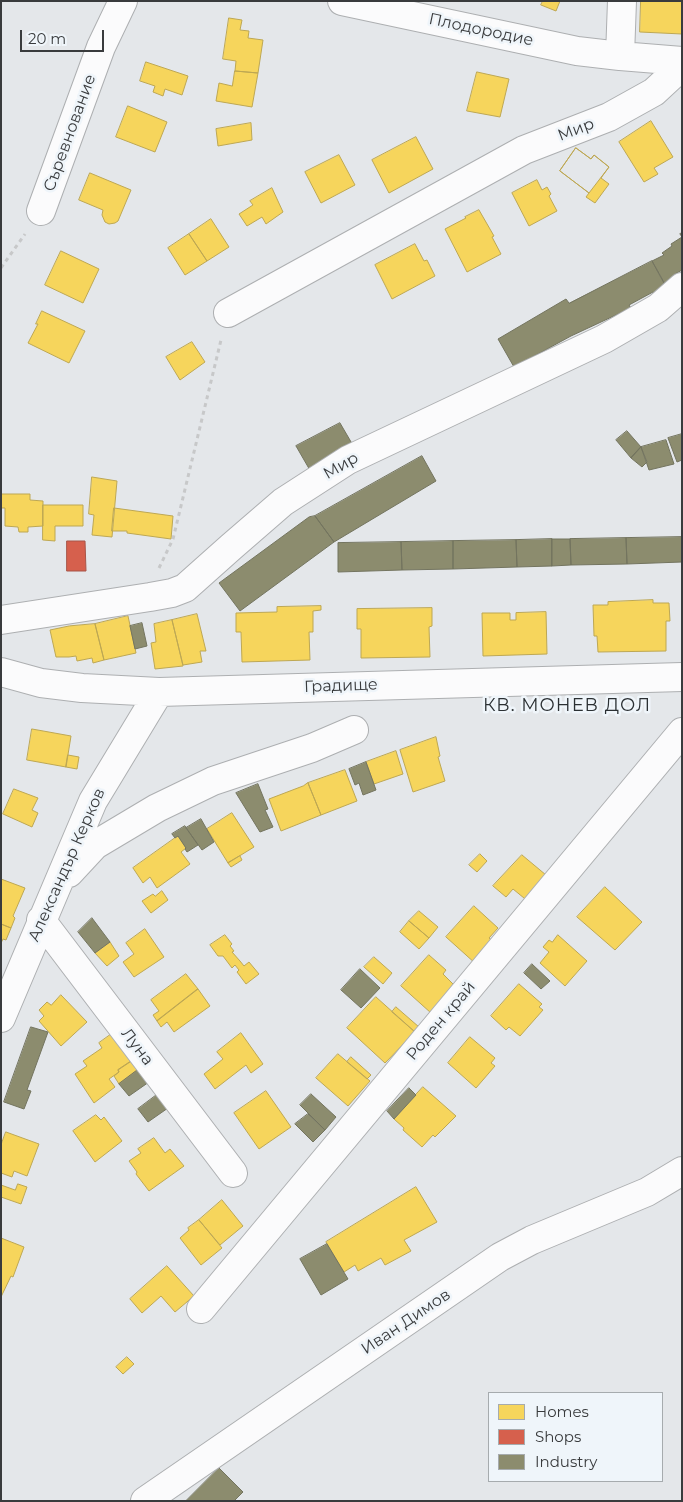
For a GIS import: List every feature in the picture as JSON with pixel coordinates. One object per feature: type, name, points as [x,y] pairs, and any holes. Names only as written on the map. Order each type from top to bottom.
[{"type":"street","name":"Съревнование","points":[[41,210],[101,47],[123,1]]},
{"type":"street","name":"Плодородие","points":[[342,1],[577,51],[620,56]]},
{"type":"street","points":[[622,1],[620,56],[682,61]]},
{"type":"street","name":"Мир","points":[[228,313],[524,150],[609,117],[654,92],[682,66]]},
{"type":"street","name":"Мир","points":[[1,620],[150,597],[172,593],[185,588],[284,502],[348,460],[604,339],[658,308],[682,287]]},
{"type":"street","name":"Градище","points":[[1,672],[41,683],[82,688],[159,692],[682,677]]},
{"type":"street","name":"Александър Керков","points":[[1,1018],[93,800],[159,692]]},
{"type":"street","points":[[56,887],[95,845],[157,808],[213,781],[312,748],[354,730]]},
{"type":"street","name":"Роден край","points":[[201,1309],[682,732]]},
{"type":"street","name":"Луна","points":[[41,920],[233,1173]]},
{"type":"street","name":"Иван Димов","points":[[145,1501],[500,1257],[532,1240],[647,1192],[682,1171]]},
{"type":"path","points":[[1,268],[41,210]]},
{"type":"path","points":[[157,572],[174,539],[228,313]]},
{"type":"building: Homes","points":[[543,1],[560,1],[556,11],[541,5]]},
{"type":"building: Homes","points":[[641,1],[682,1],[682,34],[640,32]]},
{"type":"building: Homes","points":[[229,18],[242,20],[240,30],[249,31],[248,38],[263,40],[258,73],[235,71],[236,61],[223,59]]},
{"type":"building: Homes","points":[[146,62],[188,76],[182,95],[165,89],[163,96],[153,92],[155,86],[140,81]]},
{"type":"building: Homes","points":[[235,71],[258,73],[252,107],[216,101],[219,83],[232,86]]},
{"type":"building: Homes","points":[[477,72],[509,79],[500,117],[467,111]]},
{"type":"building: Homes","points":[[128,106],[167,122],[155,152],[116,137]]},
{"type":"building: Homes","points":[[651,121],[673,157],[654,168],[658,174],[644,182],[619,142]]},
{"type":"building: Homes","points":[[251,123],[252,140],[218,146],[216,129]]},
{"type":"building: Homes","points":[[416,137],[433,169],[389,193],[372,160]]},
{"type":"building: Homes","points":[[576,148],[591,159],[594,155],[609,167],[601,178],[609,184],[595,203],[586,197],[589,193],[560,171]]},
{"type":"building: Homes","points":[[576,148],[591,159],[594,155],[609,167],[589,193],[560,171]]},
{"type":"building: Homes","points":[[339,155],[355,185],[321,203],[305,172]]},
{"type":"building: Homes","points":[[90,173],[131,190],[118,221],[115,223],[109,224],[105,222],[102,215],[103,210],[79,200]]},
{"type":"building: Homes","points":[[537,180],[542,190],[547,187],[551,194],[549,196],[557,211],[529,226],[512,193]]},
{"type":"building: Homes","points":[[272,188],[283,212],[266,224],[262,217],[247,226],[239,214],[253,205],[250,201]]},
{"type":"building: Homes","points":[[479,210],[494,236],[492,237],[501,254],[467,272],[445,229]]},
{"type":"building: Homes","points":[[211,219],[229,247],[207,261],[189,234]]},
{"type":"building: Homes","points":[[189,234],[207,261],[185,275],[168,248]]},
{"type":"building: Homes","points":[[415,244],[424,261],[427,260],[435,276],[392,299],[375,265]]},
{"type":"building: Homes","points":[[61,251],[99,269],[83,303],[45,285]]},
{"type":"building: Homes","points":[[42,311],[85,331],[69,363],[28,343],[38,324],[36,324]]},
{"type":"building: Homes","points":[[192,342],[205,362],[180,380],[166,357]]},
{"type":"building: Homes","points":[[92,477],[117,481],[112,537],[92,535],[94,515],[89,514]]},
{"type":"building: Homes","points":[[1,494],[30,494],[30,500],[43,501],[43,526],[28,527],[28,532],[19,532],[18,527],[5,526],[5,508],[1,508]]},
{"type":"building: Homes","points":[[43,505],[83,505],[83,526],[55,526],[55,541],[43,540]]},
{"type":"building: Homes","points":[[114,508],[173,516],[171,539],[127,533],[127,531],[112,531]]},
{"type":"building: Homes","points":[[653,600],[653,603],[669,603],[670,621],[666,621],[666,651],[598,652],[597,636],[594,636],[593,605],[608,605],[608,602]]},
{"type":"building: Homes","points":[[321,606],[321,610],[313,611],[313,632],[309,632],[310,660],[242,662],[241,632],[236,632],[236,613],[277,612],[277,607]]},
{"type":"building: Homes","points":[[432,608],[432,626],[429,627],[430,657],[361,658],[361,629],[357,629],[357,609]]},
{"type":"building: Homes","points":[[546,612],[547,654],[483,656],[482,613],[510,613],[510,620],[516,620],[516,613]]},
{"type":"building: Homes","points":[[197,614],[206,651],[200,651],[202,662],[183,665],[172,620]]},
{"type":"building: Homes","points":[[128,616],[136,653],[104,660],[95,624]]},
{"type":"building: Homes","points":[[172,620],[183,666],[155,669],[151,643],[156,642],[154,624]]},
{"type":"building: Homes","points":[[95,624],[104,660],[93,663],[92,658],[77,661],[76,656],[56,657],[50,630]]},
{"type":"building: Homes","points":[[32,729],[71,736],[66,767],[27,760]]},
{"type":"building: Homes","points":[[436,737],[440,756],[438,757],[445,781],[413,792],[400,750]]},
{"type":"building: Homes","points":[[396,751],[403,774],[374,784],[366,762]]},
{"type":"building: Homes","points":[[68,755],[79,757],[77,769],[66,767]]},
{"type":"building: Homes","points":[[345,770],[357,801],[321,815],[308,783]]},
{"type":"building: Homes","points":[[308,783],[321,815],[281,831],[269,799]]},
{"type":"building: Homes","points":[[14,789],[38,798],[32,810],[38,813],[32,827],[3,814]]},
{"type":"building: Homes","points":[[232,813],[254,847],[228,863],[207,829]]},
{"type":"building: Homes","points":[[178,836],[186,848],[181,852],[190,864],[157,888],[150,877],[143,883],[133,868]]},
{"type":"building: Homes","points":[[480,854],[487,861],[477,872],[469,865]]},
{"type":"building: Homes","points":[[522,855],[552,880],[530,903],[513,889],[506,897],[493,886]]},
{"type":"building: Homes","points":[[240,856],[242,860],[231,867],[228,863]]},
{"type":"building: Homes","points":[[1,879],[25,888],[13,916],[15,918],[11,928],[1,924]]},
{"type":"building: Homes","points":[[605,887],[642,922],[615,950],[577,917]]},
{"type":"building: Homes","points":[[162,891],[168,900],[151,913],[142,901]]},
{"type":"building: Homes","points":[[474,906],[498,928],[489,938],[495,943],[476,964],[446,937]]},
{"type":"building: Homes","points":[[419,911],[438,927],[429,938],[409,921]]},
{"type":"building: Homes","points":[[409,921],[429,938],[419,949],[400,932]]},
{"type":"building: Homes","points":[[1,924],[11,928],[6,940],[3,939],[1,943]]},
{"type":"building: Homes","points":[[145,929],[164,957],[134,977],[123,962],[134,954],[126,943]]},
{"type":"building: Homes","points":[[225,935],[232,944],[230,946],[234,951],[232,952],[244,966],[249,962],[259,974],[246,984],[237,972],[239,970],[235,965],[232,968],[223,956],[218,956],[210,945]]},
{"type":"building: Homes","points":[[558,935],[587,961],[565,986],[540,963],[549,952],[543,947],[549,940],[552,942]]},
{"type":"building: Homes","points":[[110,942],[119,956],[107,966],[95,953]]},
{"type":"building: Homes","points":[[429,955],[446,970],[443,974],[455,986],[431,1013],[401,986]]},
{"type":"building: Homes","points":[[374,957],[392,973],[383,984],[364,967]]},
{"type":"building: Homes","points":[[186,974],[198,989],[157,1021],[153,1015],[159,1011],[151,1000]]},
{"type":"building: Homes","points":[[519,984],[542,1004],[539,1007],[543,1010],[520,1036],[509,1027],[506,1030],[491,1016]]},
{"type":"building: Homes","points":[[198,989],[210,1006],[174,1032],[167,1022],[161,1027],[157,1021]]},
{"type":"building: Homes","points":[[61,995],[87,1022],[61,1046],[39,1021],[44,1016],[39,1010],[47,1002],[51,1005]]},
{"type":"building: Homes","points":[[376,997],[415,1032],[385,1063],[347,1028]]},
{"type":"building: Homes","points":[[396,1007],[419,1027],[415,1032],[392,1012]]},
{"type":"building: Homes","points":[[113,1033],[133,1060],[109,1079],[115,1087],[94,1103],[75,1074],[87,1066],[83,1061],[102,1048],[99,1043]]},
{"type":"building: Homes","points":[[241,1033],[263,1064],[251,1073],[246,1065],[215,1089],[204,1074],[223,1059],[217,1052]]},
{"type":"building: Homes","points":[[470,1037],[495,1058],[491,1063],[495,1066],[476,1088],[448,1063]]},
{"type":"building: Homes","points":[[338,1054],[370,1081],[348,1106],[316,1078]]},
{"type":"building: Homes","points":[[351,1057],[371,1075],[367,1079],[347,1062]]},
{"type":"building: Homes","points":[[133,1060],[139,1069],[119,1084],[114,1076],[119,1072],[118,1070]]},
{"type":"building: Homes","points":[[423,1087],[456,1116],[422,1147],[394,1119]]},
{"type":"building: Homes","points":[[266,1091],[291,1127],[259,1149],[234,1113]]},
{"type":"building: Homes","points":[[96,1115],[101,1120],[104,1117],[122,1141],[95,1162],[73,1131]]},
{"type":"building: Homes","points":[[6,1132],[39,1144],[27,1176],[14,1171],[12,1177],[1,1173],[1,1145]]},
{"type":"building: Homes","points":[[154,1138],[165,1153],[170,1149],[184,1166],[149,1191],[129,1161],[141,1153],[138,1149]]},
{"type":"building: Homes","points":[[18,1184],[27,1187],[21,1204],[1,1197],[1,1185],[15,1190]]},
{"type":"building: Homes","points":[[416,1187],[437,1222],[404,1240],[411,1251],[385,1265],[381,1258],[358,1271],[355,1265],[344,1272],[326,1242]]},
{"type":"building: Homes","points":[[222,1200],[243,1226],[220,1245],[199,1220]]},
{"type":"building: Homes","points":[[199,1220],[222,1248],[201,1265],[180,1238],[189,1230],[188,1228]]},
{"type":"building: Homes","points":[[1,1238],[24,1247],[13,1277],[11,1276],[1,1297]]},
{"type":"building: Homes","points":[[167,1266],[194,1296],[175,1312],[161,1296],[142,1313],[130,1299]]},
{"type":"building: Homes","points":[[127,1357],[134,1364],[123,1374],[116,1367]]},
{"type":"building: Shops","points":[[67,541],[85,541],[86,571],[67,571]]},
{"type":"building: Industry","points":[[682,237],[682,270],[675,274],[677,277],[665,284],[652,261],[664,255],[662,253]]},
{"type":"building: Industry","points":[[652,261],[666,287],[629,305],[631,308],[571,336],[514,367],[498,339],[566,299],[569,303]]},
{"type":"building: Industry","points":[[340,423],[354,447],[311,472],[296,446]]},
{"type":"building: Industry","points":[[627,431],[641,447],[631,458],[616,440]]},
{"type":"building: Industry","points":[[682,434],[682,460],[677,462],[668,438]]},
{"type":"building: Industry","points":[[666,440],[674,464],[649,470],[641,447]]},
{"type":"building: Industry","points":[[641,447],[647,462],[642,467],[631,458]]},
{"type":"building: Industry","points":[[422,456],[436,481],[334,542],[315,516]]},
{"type":"building: Industry","points":[[315,516],[334,542],[240,611],[219,583],[309,517]]},
{"type":"building: Industry","points":[[682,537],[682,562],[627,564],[626,538]]},
{"type":"building: Industry","points":[[626,538],[627,564],[571,565],[570,539]]},
{"type":"building: Industry","points":[[552,539],[552,566],[517,567],[516,540]]},
{"type":"building: Industry","points":[[552,539],[570,539],[571,565],[552,566]]},
{"type":"building: Industry","points":[[516,540],[517,567],[453,569],[453,541]]},
{"type":"building: Industry","points":[[453,541],[453,569],[402,570],[401,542]]},
{"type":"building: Industry","points":[[401,542],[402,570],[338,572],[338,543]]},
{"type":"building: Industry","points":[[142,623],[147,646],[135,649],[130,626]]},
{"type":"building: Industry","points":[[366,762],[376,790],[363,795],[359,783],[355,785],[349,769]]},
{"type":"building: Industry","points":[[258,784],[268,809],[265,810],[273,827],[260,832],[236,793]]},
{"type":"building: Industry","points":[[201,819],[214,842],[202,850],[186,828]]},
{"type":"building: Industry","points":[[185,826],[198,845],[187,852],[178,836],[175,838],[172,834]]},
{"type":"building: Industry","points":[[92,918],[110,942],[95,953],[78,932]]},
{"type":"building: Industry","points":[[532,964],[550,981],[541,989],[524,973]]},
{"type":"building: Industry","points":[[360,969],[380,988],[361,1008],[341,990]]},
{"type":"building: Industry","points":[[31,1027],[48,1032],[27,1090],[31,1091],[24,1109],[4,1102]]},
{"type":"building: Industry","points":[[139,1069],[149,1082],[129,1096],[119,1084]]},
{"type":"building: Industry","points":[[409,1088],[416,1095],[394,1119],[387,1111]]},
{"type":"building: Industry","points":[[158,1094],[168,1108],[148,1122],[138,1109]]},
{"type":"building: Industry","points":[[311,1094],[336,1117],[325,1130],[300,1105]]},
{"type":"building: Industry","points":[[308,1114],[325,1130],[313,1142],[295,1124]]},
{"type":"building: Industry","points":[[327,1244],[348,1279],[321,1295],[300,1259]]},
{"type":"building: Industry","points":[[219,1468],[243,1492],[234,1501],[186,1501]]},
{"type":"district","name":"КВ. МОНЕВ ДОЛ","points":[[567,706]]}]
